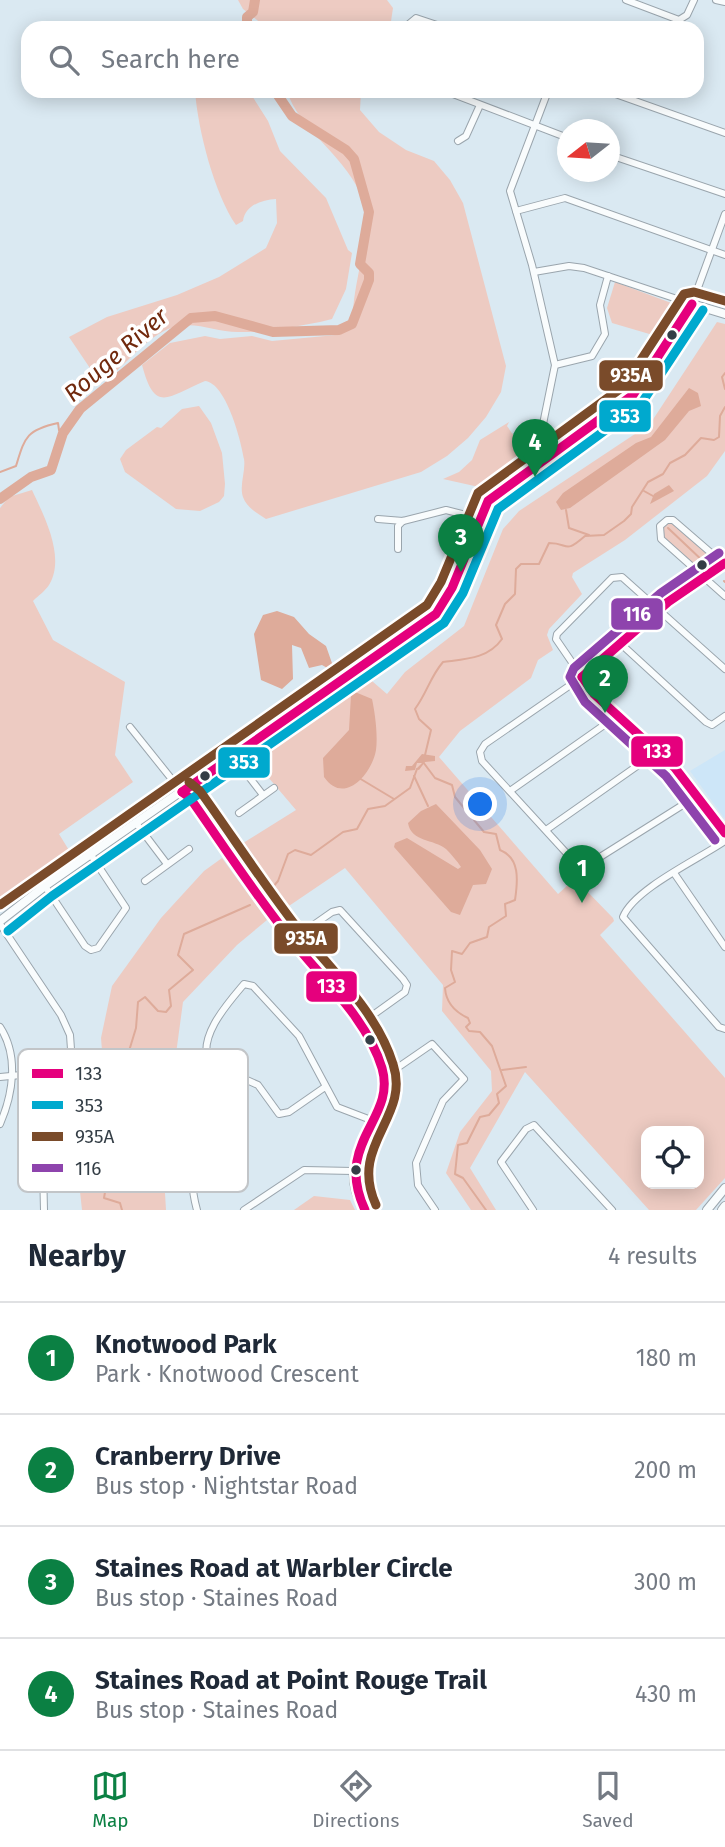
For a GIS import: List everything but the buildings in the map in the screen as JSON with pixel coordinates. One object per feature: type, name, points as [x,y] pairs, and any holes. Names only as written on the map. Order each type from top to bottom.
[{"type":"street","points":[[626,0],[679,20],[687,15],[694,0]]},
{"type":"street","points":[[716,0],[725,2]]},
{"type":"street","points":[[462,98],[557,134]]},
{"type":"street","points":[[545,98],[510,191],[534,272],[555,365],[542,416],[543,424],[560,449]]},
{"type":"street","points":[[627,98],[725,133]]},
{"type":"street","points":[[458,141],[466,136],[480,105]]},
{"type":"street","points":[[620,158],[725,194]]},
{"type":"street","points":[[516,211],[565,198],[725,255]]},
{"type":"street","points":[[71,1049],[65,1023],[0,923],[45,886],[436,614],[445,602],[478,518],[488,501],[633,395],[672,339],[692,304],[725,214]]},
{"type":"street","points":[[534,272],[569,266],[725,314]]},
{"type":"street","points":[[555,365],[592,356],[605,334],[600,305],[608,276]]},
{"type":"street","points":[[378,519],[403,521],[446,510],[478,518]]},
{"type":"street","points":[[697,796],[585,869],[577,866],[482,761],[480,752],[485,744],[582,677],[658,609],[703,576],[725,564],[673,520],[667,520],[660,526],[661,539],[703,576],[725,596]]},
{"type":"street","points":[[398,549],[398,526],[403,521]]},
{"type":"street","points":[[725,669],[622,577],[612,578],[605,583],[556,639],[594,694],[657,752],[697,796],[725,833]]},
{"type":"street","points":[[621,644],[706,722],[712,725],[725,716]]},
{"type":"street","points":[[510,791],[617,716]]},
{"type":"street","points":[[130,727],[182,792],[190,798],[292,940],[347,1003],[383,1072],[382,1094],[353,1171],[355,1191],[365,1210]]},
{"type":"street","points":[[546,831],[657,752]]},
{"type":"street","points":[[233,756],[263,796]]},
{"type":"street","points":[[239,813],[274,788]]},
{"type":"street","points":[[136,823],[167,864]]},
{"type":"street","points":[[725,841],[627,907],[623,917],[719,1027],[725,1029]]},
{"type":"street","points":[[145,881],[189,849]]},
{"type":"street","points":[[45,886],[85,946],[91,950],[98,948],[126,908],[91,855]]},
{"type":"street","points":[[674,873],[725,947]]},
{"type":"street","points":[[292,940],[332,912],[340,910],[403,979],[407,988],[405,992],[359,1025]]},
{"type":"street","points":[[208,1049],[215,1019],[244,984],[253,986],[296,1032],[337,1107],[372,1120]]},
{"type":"street","points":[[0,1027],[10,1045],[11,1076],[10,1100],[0,1124]]},
{"type":"street","points":[[383,1072],[397,1068],[432,1044],[464,1079],[443,1101],[416,1163],[418,1185],[435,1210]]},
{"type":"street","points":[[0,1077],[18,1075]]},
{"type":"street","points":[[248,1081],[258,1085],[279,1114],[289,1112],[325,1087]]},
{"type":"street","points":[[533,1210],[501,1162],[526,1129],[534,1125],[612,1210]]},
{"type":"street","points":[[244,1210],[304,1170],[353,1171]]},
{"type":"street","points":[[707,1210],[725,1188]]},
{"type":"street","points":[[44,1192],[44,1210]]},
{"type":"street","points":[[196,1192],[197,1210]]},
{"type":"shaded area","points":[[238,0],[387,0],[393,8],[391,21],[258,21],[243,9]]},
{"type":"shaded area","points":[[196,98],[253,98],[268,121],[280,151],[326,198],[348,250],[352,253],[346,289],[332,319],[320,322],[248,332],[186,325],[168,329],[150,340],[100,383],[69,337],[107,317],[177,295],[219,277],[266,248],[277,223],[276,199],[255,204],[247,211],[243,221],[236,225],[214,179]]},
{"type":"shaded area","points":[[290,98],[361,98],[360,110],[379,132],[406,150],[434,161],[450,180],[463,203],[506,366],[501,392],[486,417],[468,438],[447,456],[421,472],[266,519],[250,507],[243,497],[242,450],[236,426],[220,391],[205,381],[172,396],[158,396],[152,390],[142,365],[170,343],[205,336],[220,339],[252,336],[272,341],[336,335],[348,326],[353,313],[364,242],[363,201],[347,171]]},
{"type":"shaded area","points":[[615,282],[682,307],[663,338],[612,323],[607,308]]},
{"type":"shaded area","points":[[717,322],[725,324],[725,451],[707,476],[625,540],[573,573],[572,577],[582,594],[549,629],[547,635],[553,650],[538,660],[531,678],[460,731],[439,757],[558,894],[579,875],[578,882],[613,918],[614,921],[600,935],[725,1078],[725,1178],[696,1210],[649,1210],[525,1072],[470,1168],[496,1210],[471,1210],[446,1173],[460,1132],[492,1091],[491,1071],[442,1011],[443,985],[345,868],[280,912],[235,848],[296,810],[251,757],[365,675],[387,694],[405,672],[464,626],[503,529],[519,511],[650,424]]},
{"type":"shaded area","points":[[689,388],[698,393],[701,406],[689,411],[665,440],[570,508],[561,510],[556,502],[563,493],[636,443],[651,437]]},
{"type":"shaded area","points":[[199,406],[211,423],[222,453],[224,496],[219,502],[200,511],[176,509],[125,472],[120,459],[126,450],[157,427],[161,428],[182,409]]},
{"type":"shaded area","points":[[509,422],[507,426],[530,459],[488,489],[443,479],[459,472],[472,460],[480,440]]},
{"type":"shaded area","points":[[669,485],[674,491],[650,504],[654,494]]},
{"type":"shaded area","points":[[32,490],[51,537],[55,562],[49,585],[33,601],[53,640],[125,682],[115,755],[133,782],[59,834],[75,860],[0,911],[0,508],[9,497]]},
{"type":"shaded area","points":[[672,522],[715,561],[699,570],[662,536],[663,525]]},
{"type":"shaded area","points":[[277,611],[294,617],[309,634],[326,646],[333,666],[329,669],[322,665],[309,668],[301,648],[292,645],[293,679],[282,689],[261,680],[254,634],[263,615]]},
{"type":"shaded area","points":[[355,692],[372,699],[376,750],[363,777],[348,788],[340,788],[324,777],[323,758],[349,730],[351,695]]},
{"type":"shaded area","points":[[725,750],[725,819],[690,771]]},
{"type":"shaded area","points":[[422,754],[435,756],[435,761],[425,762],[419,770],[416,769],[422,763],[417,763],[415,770],[405,771],[406,766],[412,766]]},
{"type":"shaded area","points":[[436,804],[480,850],[492,869],[486,884],[473,885],[460,915],[451,912],[394,847],[395,843],[407,838],[458,869],[461,867],[446,849],[418,837],[410,829],[408,823],[421,811]]},
{"type":"shaded area","points":[[222,858],[267,920],[237,945],[183,1002],[177,1049],[102,1049],[101,1038],[112,986],[161,918],[204,871]]},
{"type":"shaded area","points":[[80,1192],[165,1192],[166,1210],[82,1210]]},
{"type":"shaded area","points":[[314,1196],[350,1200],[355,1210],[294,1210]]},
{"type":"waterway","name":"Rouge River","points":[[247,21],[247,17],[253,12],[255,0]]},
{"type":"waterway","name":"Rouge River","points":[[0,499],[31,477],[51,470],[63,433],[80,409],[191,318],[215,316],[273,332],[339,330],[352,324],[369,280],[369,273],[360,264],[369,212],[354,159],[346,150],[292,116],[280,98]]},
{"type":"waterway","points":[[725,373],[722,377],[725,389]]},
{"type":"waterway","points":[[425,755],[431,730],[419,719],[415,709],[443,662],[483,654],[502,639],[496,625],[505,604],[515,594],[516,569],[521,564],[539,564],[549,543],[569,547],[585,536],[604,535],[624,521],[631,514],[632,507],[648,482],[663,474],[670,463],[685,455],[701,438],[714,440],[719,437],[720,416],[725,407]]},
{"type":"waterway","points":[[0,472],[16,466],[25,441],[33,432],[58,423],[59,430]]},
{"type":"waterway","points":[[644,491],[653,496]]},
{"type":"waterway","points":[[566,510],[569,528],[589,535]]},
{"type":"waterway","points":[[668,528],[705,563]]},
{"type":"waterway","points":[[423,762],[435,778],[452,785],[455,797],[464,808],[472,809],[474,820],[484,832],[496,834],[500,850],[511,858],[516,870],[515,900],[505,904],[506,916],[489,927],[487,937],[470,943],[462,954],[452,951],[451,970],[455,982],[445,988],[452,1006],[468,1018],[470,1023],[466,1027],[469,1031],[480,1032],[492,1046],[506,1086],[497,1094],[499,1103],[489,1115],[480,1117],[467,1143],[458,1145],[455,1174],[463,1178],[486,1210]]},
{"type":"waterway","points":[[272,888],[278,881],[288,854],[295,850],[311,855],[343,832],[357,829],[368,809],[385,806],[410,788],[417,769]]},
{"type":"waterway","points":[[414,776],[428,806]]},
{"type":"waterway","points":[[359,778],[394,799]]},
{"type":"waterway","points":[[130,1049],[136,1028],[138,1002],[145,997],[158,1011],[166,1012],[171,1006],[169,990],[193,970],[178,955],[184,934],[250,905]]},
{"type":"waterway","points":[[502,1070],[526,1067]]},
{"type":"waterway","points":[[105,1192],[104,1198],[120,1203],[122,1210]]},
{"type":"transit line","name":"935A","points":[[0,905],[427,605],[441,582],[478,493],[624,386],[684,294],[694,292],[725,301]]},
{"type":"transit line","name":"133","points":[[182,792],[436,614],[452,588],[488,501],[633,395],[692,304]]},
{"type":"transit line","name":"353","points":[[8,931],[52,896],[444,623],[463,593],[498,509],[641,404],[703,310]]},
{"type":"transit line","name":"116","points":[[715,840],[666,776],[585,702],[570,677],[574,668],[661,593],[719,553]]},
{"type":"transit line","name":"133","points":[[582,677],[668,602],[725,563]]},
{"type":"transit line","name":"133","points":[[582,677],[594,694],[675,768],[725,833]]},
{"type":"transit line","name":"935A","points":[[189,782],[200,791],[299,930],[365,1010],[386,1045],[396,1083],[394,1100],[369,1165],[369,1184],[376,1205]]},
{"type":"transit line","name":"133","points":[[182,792],[190,798],[277,921],[354,1015],[375,1050],[382,1068],[384,1086],[381,1102],[360,1148],[356,1166],[357,1186],[365,1210]]},
{"type":"place","name":"Staines Road at Point Rouge Trail","points":[[535,477]]},
{"type":"place","name":"Staines Road at Warbler Circle","points":[[461,572]]},
{"type":"place","name":"Cranberry Drive","points":[[605,713]]},
{"type":"place","name":"Knotwood Park","points":[[582,903]]}]
